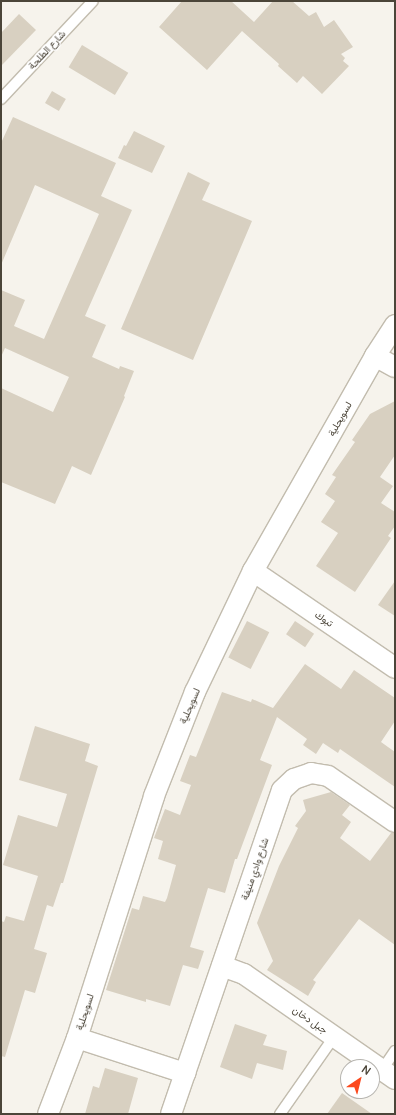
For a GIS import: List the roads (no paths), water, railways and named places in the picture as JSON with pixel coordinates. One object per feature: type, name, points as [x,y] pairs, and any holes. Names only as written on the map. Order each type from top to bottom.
[{"type":"street","name":"لسويحلية","points":[[48,1114],[77,1038],[154,796],[192,698],[253,571],[375,356],[395,325]]},
{"type":"street","points":[[375,356],[395,368]]},
{"type":"street","name":"تبوك","points":[[253,571],[395,668]]},
{"type":"street","name":"شارع وادي منيفة","points":[[171,1114],[282,790],[294,779],[311,773],[328,776],[395,822]]},
{"type":"street","name":"جبل دخان","points":[[222,966],[244,974],[388,1075]]},
{"type":"street","points":[[77,1038],[185,1073]]},
{"type":"lane","name":"شارع الطلحة","points":[[1,99],[93,1]]},
{"type":"lane","points":[[280,1114],[334,1037]]},
{"type":"lane","points":[[388,1075],[395,1051]]}]
